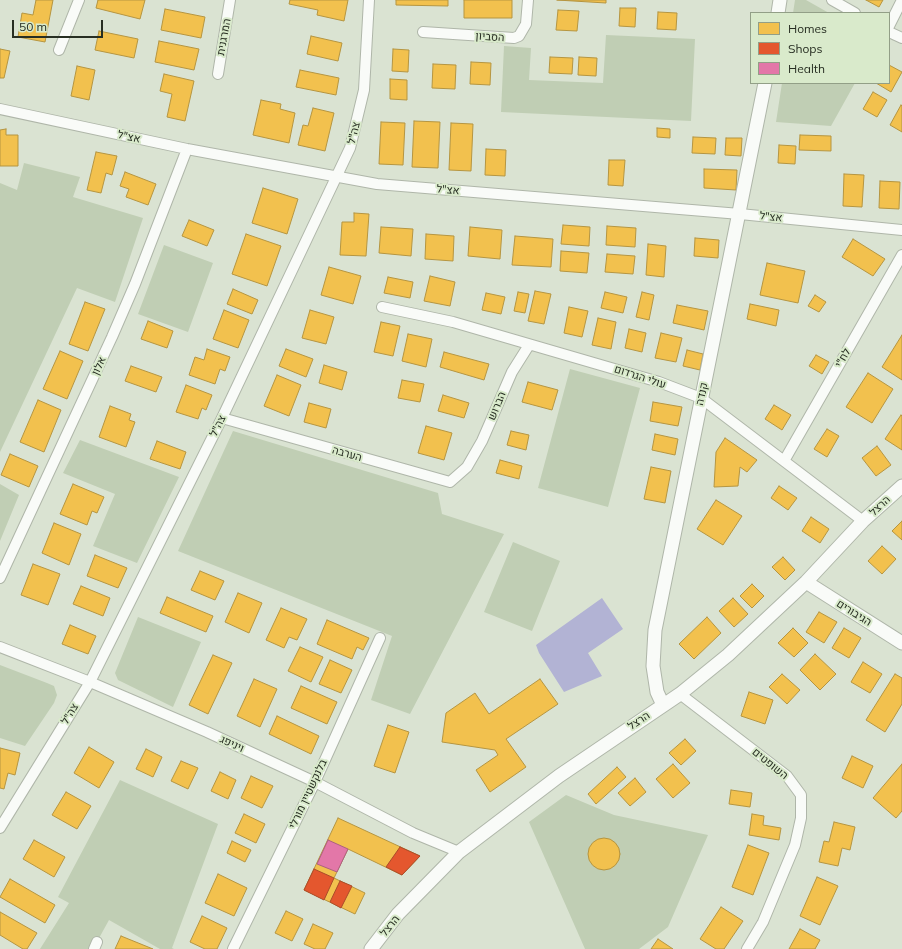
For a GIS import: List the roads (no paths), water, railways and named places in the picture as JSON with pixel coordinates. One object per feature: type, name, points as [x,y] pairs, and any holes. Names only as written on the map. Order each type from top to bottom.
[{"type":"street","points":[[59,50],[79,0]]},
{"type":"street","name":"המרגנית","points":[[218,74],[230,0]]},
{"type":"street","name":"צה\"ל","points":[[0,828],[90,682],[222,418],[350,148],[364,90],[369,0]]},
{"type":"street","name":"הסביון","points":[[423,32],[514,38],[519,36],[526,24],[528,0]]},
{"type":"street","points":[[778,12],[780,0]]},
{"type":"street","points":[[832,0],[853,12]]},
{"type":"street","points":[[890,24],[902,0]]},
{"type":"street","points":[[890,32],[902,38]]},
{"type":"street","name":"קנדה","points":[[663,705],[657,692],[653,666],[655,630],[701,398],[740,214],[765,84]]},
{"type":"street","name":"אצ\"ל","points":[[0,109],[187,149],[377,184],[740,214],[902,230]]},
{"type":"street","name":"אלון","points":[[0,578],[112,337],[187,149]]},
{"type":"street","name":"לח\"י","points":[[784,461],[902,255]]},
{"type":"street","name":"עולי הגרדום","points":[[382,307],[453,322],[659,382],[701,398],[864,521]]},
{"type":"street","name":"הברוש","points":[[468,467],[482,441],[512,372],[529,345]]},
{"type":"street","name":"הערבה","points":[[222,418],[450,482],[468,467]]},
{"type":"street","name":"הרצל","points":[[371,949],[398,914],[459,852],[559,776],[680,694],[728,655],[806,582],[864,521],[902,486]]},
{"type":"street","name":"הגיבורים","points":[[806,582],[902,643]]},
{"type":"street","name":"בלנקשטיין מורלי","points":[[234,949],[315,782],[380,638]]},
{"type":"street","name":"ויניפג","points":[[0,647],[90,682],[207,732],[315,782],[413,833],[459,852]]},
{"type":"street","name":"השופטים","points":[[680,694],[787,776],[801,795],[801,818],[795,845],[763,922],[747,949]]},
{"type":"water","points":[[602,598],[623,629],[588,653],[602,676],[564,692],[539,653],[536,645]]}]
